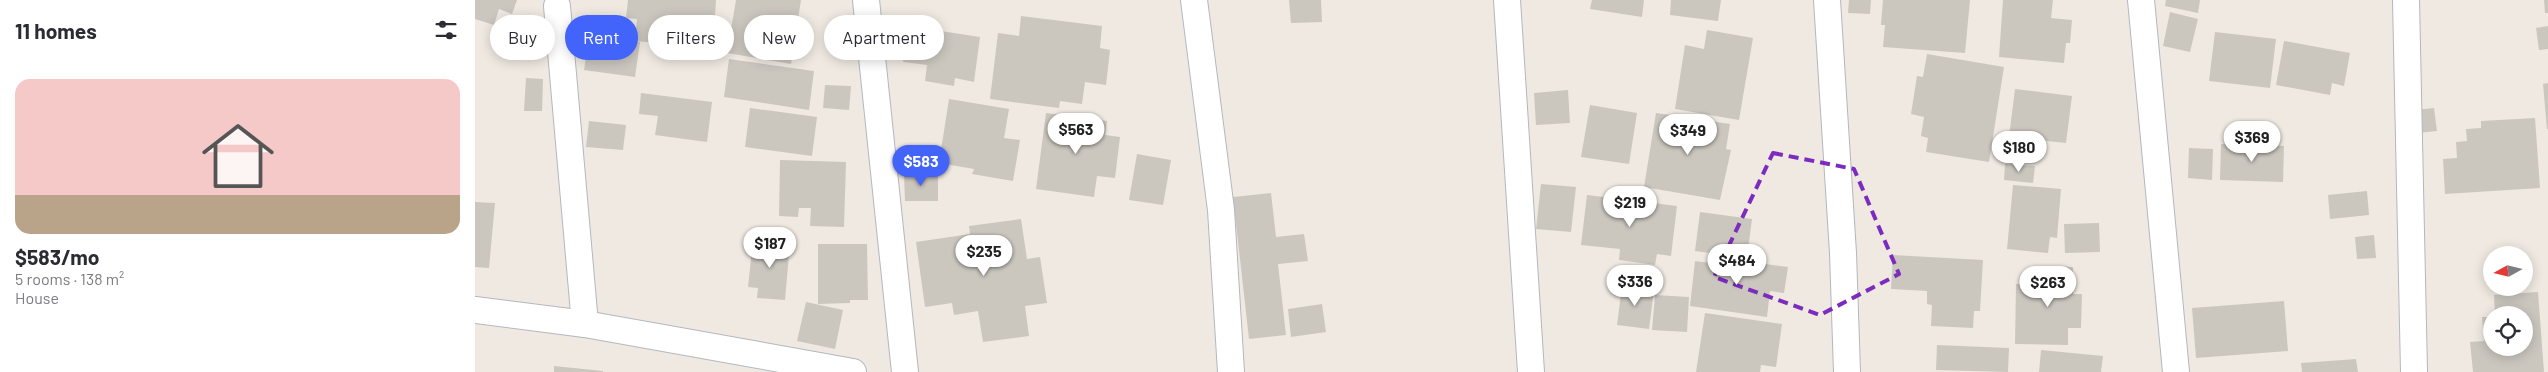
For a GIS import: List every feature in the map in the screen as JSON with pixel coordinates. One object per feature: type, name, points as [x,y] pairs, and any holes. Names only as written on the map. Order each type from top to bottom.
[{"type":"street","points":[[866,0],[905,372]]},
{"type":"street","points":[[1194,0],[1221,210],[1231,372]]},
{"type":"street","points":[[1507,0],[1531,372]]},
{"type":"street","points":[[1827,0],[1843,253],[1847,372]]},
{"type":"street","points":[[2141,0],[2176,372]]},
{"type":"street","points":[[2406,0],[2414,372]]},
{"type":"street","points":[[557,6],[585,324]]},
{"type":"street","points":[[475,310],[585,324],[853,372]]},
{"type":"highlighted area","points":[[1773,153],[1854,169],[1899,274],[1820,315],[1714,277]]},
{"type":"building","points":[[475,0],[517,0],[512,14],[499,9],[497,15],[490,15],[490,24],[475,19]]},
{"type":"building","points":[[628,0],[716,0],[715,15],[648,15],[648,42],[638,41],[638,15],[626,15]]},
{"type":"building","points":[[736,0],[801,0],[799,15],[744,15],[744,56],[734,54],[733,15]]},
{"type":"building","points":[[1289,0],[1321,0],[1322,22],[1291,23]]},
{"type":"building","points":[[1592,0],[1644,0],[1642,17],[1590,9]]},
{"type":"building","points":[[1671,0],[1721,0],[1718,21],[1670,15]]},
{"type":"building","points":[[1849,0],[1871,0],[1870,14],[1848,13]]},
{"type":"building","points":[[1883,0],[1970,0],[1965,53],[1883,47],[1885,25],[1881,25]]},
{"type":"building","points":[[2003,0],[2053,0],[2051,18],[2072,20],[2070,43],[2066,43],[2064,63],[1999,57]]},
{"type":"building","points":[[2166,0],[2200,0],[2198,13],[2165,6]]},
{"type":"building","points":[[2544,0],[2548,0],[2548,13],[2545,13]]},
{"type":"building","points":[[2170,12],[2198,19],[2190,52],[2163,46]]},
{"type":"building","points":[[1021,16],[1102,26],[1100,48],[1110,50],[1106,85],[1085,82],[1082,104],[1060,101],[1059,108],[990,99],[998,33],[1019,36]]},
{"type":"building","points":[[2548,26],[2548,49],[2539,50],[2536,28]]},
{"type":"building","points":[[1707,30],[1753,38],[1739,120],[1675,109],[1685,45],[1704,49]]},
{"type":"building","points":[[944,32],[980,37],[974,82],[955,78],[954,86],[925,81],[927,65],[903,62],[903,60],[944,60]]},
{"type":"building","points":[[2215,32],[2276,39],[2270,88],[2209,81]]},
{"type":"building","points":[[2284,41],[2350,53],[2344,86],[2332,83],[2330,95],[2276,85]]},
{"type":"building","points":[[1927,54],[2004,67],[1989,162],[1926,152],[1928,138],[1921,136],[1924,117],[1911,114],[1917,76],[1923,77]]},
{"type":"building","points":[[585,60],[637,60],[635,77],[584,70]]},
{"type":"building","points":[[729,60],[814,71],[809,110],[724,97]]},
{"type":"building","points":[[768,60],[792,60],[791,64]]},
{"type":"building","points":[[526,78],[543,79],[542,111],[524,111]]},
{"type":"building","points":[[2548,83],[2548,129],[2547,129],[2543,84]]},
{"type":"building","points":[[825,85],[851,86],[849,110],[823,108]]},
{"type":"building","points":[[2015,89],[2072,96],[2066,143],[2009,137]]},
{"type":"building","points":[[1568,90],[1570,123],[1536,125],[1534,93]]},
{"type":"building","points":[[641,93],[712,102],[707,142],[655,135],[658,116],[639,114]]},
{"type":"building","points":[[949,99],[1009,109],[1004,138],[1020,140],[1013,181],[972,174],[974,169],[939,163]]},
{"type":"building","points":[[1590,105],[1637,113],[1629,164],[1581,157]]},
{"type":"building","points":[[750,108],[817,117],[812,156],[745,147]]},
{"type":"building","points":[[2434,108],[2437,131],[2407,134],[2405,111]]},
{"type":"building","points":[[1046,113],[1107,121],[1105,135],[1120,137],[1115,178],[1097,176],[1094,197],[1036,189]]},
{"type":"building","points":[[1656,113],[1730,124],[1726,149],[1731,150],[1720,200],[1644,187]]},
{"type":"building","points":[[2535,118],[2540,188],[2445,194],[2443,159],[2457,158],[2456,142],[2467,141],[2466,129],[2481,128],[2481,121]]},
{"type":"building","points":[[589,121],[626,125],[623,150],[586,147]]},
{"type":"building","points":[[2221,144],[2284,146],[2283,182],[2220,180]]},
{"type":"building","points":[[2189,148],[2213,149],[2212,180],[2188,178]]},
{"type":"building","points":[[1137,154],[1171,160],[1163,205],[1129,200]]},
{"type":"building","points":[[780,160],[846,162],[844,227],[810,226],[811,208],[799,208],[798,217],[779,216]]},
{"type":"building","points":[[2005,164],[2035,166],[2033,183],[2004,180]]},
{"type":"building","points":[[938,173],[938,201],[905,201],[904,174]]},
{"type":"building","points":[[1541,184],[1576,187],[1571,232],[1536,229]]},
{"type":"building","points":[[2013,185],[2061,189],[2057,238],[2050,237],[2048,253],[2007,249]]},
{"type":"building","points":[[2367,191],[2369,215],[2330,219],[2328,195]]},
{"type":"building","points":[[1271,193],[1276,237],[1304,234],[1308,261],[1278,264],[1286,335],[1249,339],[1233,197]]},
{"type":"building","points":[[1587,195],[1677,206],[1671,256],[1657,254],[1655,265],[1619,260],[1620,249],[1581,245]]},
{"type":"building","points":[[475,202],[495,203],[489,268],[475,267]]},
{"type":"building","points":[[1700,212],[1752,219],[1747,258],[1695,251]]},
{"type":"building","points":[[1021,219],[1027,259],[1040,257],[1047,303],[1025,306],[1029,336],[983,342],[978,311],[954,315],[952,303],[925,307],[916,242],[970,234],[969,226]]},
{"type":"building","points":[[2099,223],[2100,252],[2065,253],[2064,224]]},
{"type":"building","points":[[2374,235],[2376,258],[2357,259],[2355,237]]},
{"type":"building","points":[[753,240],[790,243],[785,300],[757,298],[758,288],[748,287]]},
{"type":"building","points":[[818,244],[867,244],[868,300],[850,300],[850,303],[818,304]]},
{"type":"building","points":[[1893,255],[1983,260],[1980,311],[1974,311],[1973,328],[1931,326],[1932,305],[1927,304],[1927,291],[1891,289]]},
{"type":"building","points":[[1728,259],[1788,267],[1784,293],[1770,291],[1767,317],[1690,306],[1695,261],[1727,265]]},
{"type":"building","points":[[2039,266],[2073,267],[2073,294],[2082,294],[2081,328],[2068,328],[2068,345],[2015,344],[2016,284],[2039,284]]},
{"type":"building","points":[[1622,286],[1654,290],[1649,329],[1617,325]]},
{"type":"building","points":[[2533,292],[2538,292],[2544,372],[2473,372],[2470,342],[2483,341],[2483,356],[2533,356],[2533,306],[2495,306],[2494,296],[2533,296]]},
{"type":"building","points":[[1655,295],[1689,297],[1687,332],[1652,330]]},
{"type":"building","points":[[2284,301],[2288,351],[2196,358],[2192,308]]},
{"type":"building","points":[[806,302],[843,310],[835,349],[797,341]]},
{"type":"building","points":[[1322,304],[1326,332],[1291,337],[1288,309]]},
{"type":"building","points":[[1705,313],[1782,324],[1776,367],[1761,365],[1760,372],[1696,372]]},
{"type":"building","points":[[1937,345],[2009,348],[2008,372],[1936,370]]},
{"type":"building","points":[[2041,350],[2103,356],[2101,372],[2039,372]]},
{"type":"building","points":[[2356,359],[2358,372],[2302,372],[2301,363]]},
{"type":"building","points":[[554,366],[603,371],[603,372],[554,372]]}]
